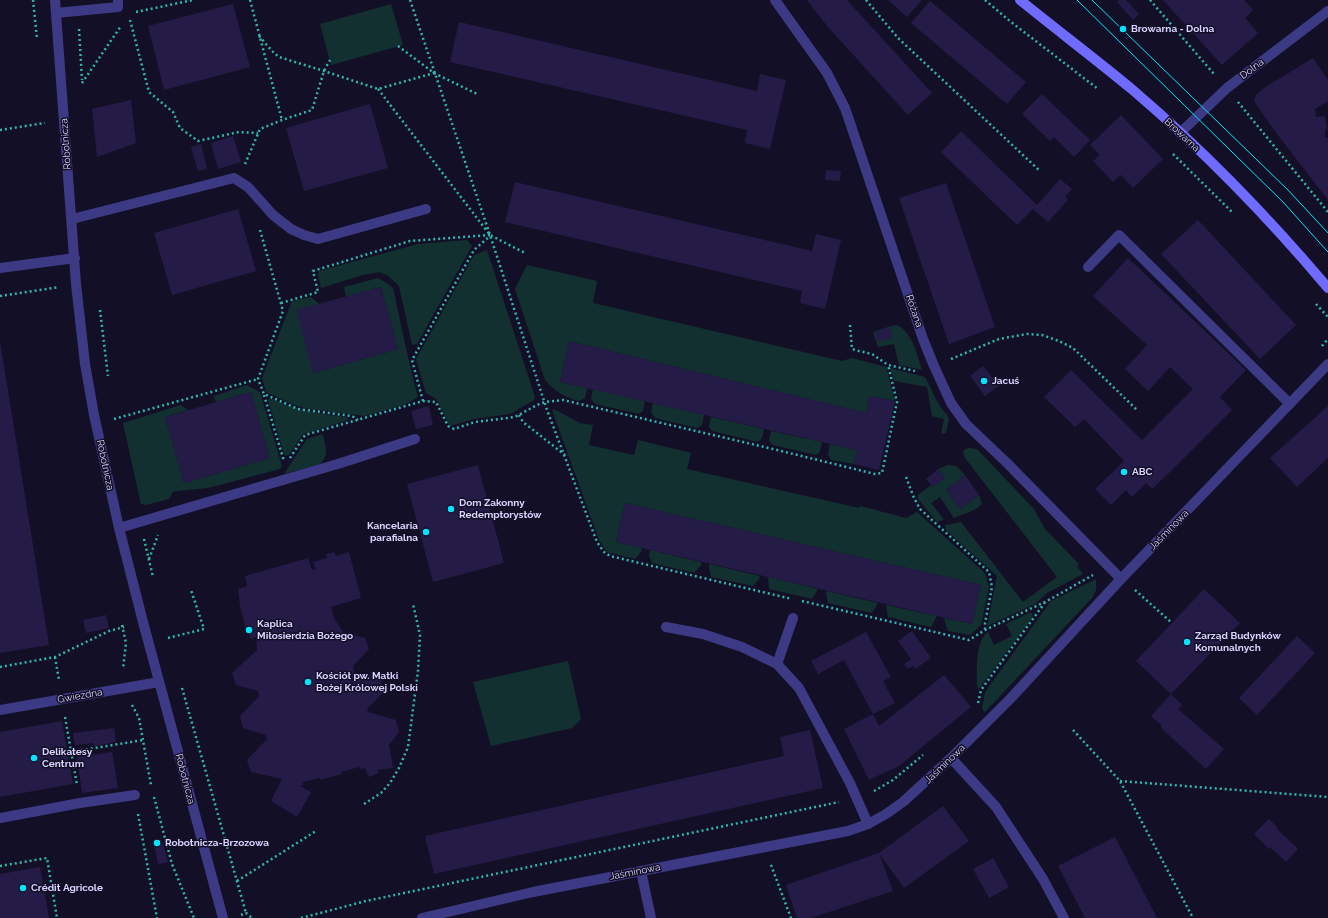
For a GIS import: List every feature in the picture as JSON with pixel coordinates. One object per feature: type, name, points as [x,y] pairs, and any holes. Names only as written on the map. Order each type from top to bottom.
[{"type":"main road","name":"Browarna","points":[[1020,0],[1134,91],[1180,132],[1265,217],[1328,288]]},
{"type":"street","name":"Robotnicza","points":[[55,0],[76,284],[93,408],[119,528],[223,918]]},
{"type":"street","points":[[56,13],[118,7],[118,0]]},
{"type":"street","name":"Różana","points":[[775,0],[827,73],[845,108],[923,339],[951,403],[966,424],[1007,463],[1121,579]]},
{"type":"street","name":"Dolna","points":[[1180,132],[1227,88],[1328,11]]},
{"type":"street","points":[[72,219],[234,178],[248,186],[273,215],[291,229],[318,239],[426,209]]},
{"type":"street","points":[[1088,267],[1119,235],[1290,404]]},
{"type":"street","points":[[0,268],[75,258]]},
{"type":"street","name":"Jaśminowa","points":[[422,918],[533,892],[848,831],[868,824],[886,814],[903,802],[951,758],[1011,698],[1121,579],[1328,364]]},
{"type":"street","points":[[119,528],[341,463],[415,439]]},
{"type":"street","points":[[777,664],[793,618]]},
{"type":"street","points":[[666,627],[703,634],[742,647],[777,664],[799,688],[868,824]]},
{"type":"street","name":"Gwiezdna","points":[[0,710],[160,682]]},
{"type":"street","points":[[951,758],[996,807],[1043,879],[1064,918]]},
{"type":"street","points":[[0,818],[80,803],[135,795]]},
{"type":"street","points":[[641,871],[651,918]]},
{"type":"path","points":[[180,3],[183,0]]},
{"type":"path","points":[[250,0],[282,120]]},
{"type":"path","points":[[410,0],[545,402],[598,542],[604,552],[610,556],[969,640],[985,630],[1047,601],[1093,575]]},
{"type":"path","points":[[866,0],[898,38],[1040,170]]},
{"type":"path","points":[[985,0],[1011,22],[1104,93]]},
{"type":"path","points":[[1150,0],[1227,88],[1328,212]]},
{"type":"path","points":[[78,11],[82,83],[124,20]]},
{"type":"path","points":[[129,14],[150,92],[173,112],[180,128],[198,141],[239,132],[258,133]]},
{"type":"path","points":[[259,36],[279,57],[378,89],[490,235],[525,253]]},
{"type":"path","points":[[398,46],[434,72],[477,94]]},
{"type":"path","points":[[234,178],[246,163],[260,129],[312,110],[324,71],[330,60]]},
{"type":"path","points":[[378,89],[434,72]]},
{"type":"path","points":[[0,130],[45,124]]},
{"type":"path","points":[[1172,153],[1234,214]]},
{"type":"path","points":[[258,224],[283,311],[258,379],[286,466]]},
{"type":"path","points":[[281,303],[318,292],[313,271],[410,241],[490,235]]},
{"type":"path","points":[[422,401],[412,360],[474,250],[490,235]]},
{"type":"path","points":[[0,296],[76,284]]},
{"type":"path","points":[[1315,302],[1328,317]]},
{"type":"path","points":[[99,306],[109,381]]},
{"type":"path","points":[[850,325],[852,348],[872,354],[888,365],[923,372],[999,339],[1027,334],[1042,335],[1073,348],[1137,410]]},
{"type":"path","points":[[475,422],[515,417],[545,402],[563,400],[874,474],[882,473],[897,402],[888,365]]},
{"type":"path","points":[[115,426],[114,419],[258,379]]},
{"type":"path","points":[[264,394],[298,409],[352,416],[358,420]]},
{"type":"path","points":[[519,415],[523,422],[566,456]]},
{"type":"path","points":[[906,477],[920,509],[989,572],[992,587],[985,630]]},
{"type":"path","points":[[139,522],[153,579]]},
{"type":"path","points":[[1133,589],[1172,623]]},
{"type":"path","points":[[166,631],[168,638],[204,629],[191,590]]},
{"type":"path","points":[[977,708],[981,690],[1047,601]]},
{"type":"path","points":[[364,804],[381,793],[390,783],[399,768],[408,747],[418,671],[420,635],[413,604]]},
{"type":"path","points":[[0,667],[55,657],[123,627]]},
{"type":"path","points":[[55,657],[80,803]]},
{"type":"path","points":[[181,684],[246,913]]},
{"type":"path","points":[[1073,730],[1120,781],[1193,918]]},
{"type":"path","points":[[71,752],[142,740]]},
{"type":"path","points":[[301,918],[366,901],[856,798],[893,780],[928,751]]},
{"type":"path","points":[[1120,781],[1328,797]]},
{"type":"path","points":[[135,795],[157,918]]},
{"type":"path","points":[[237,882],[316,831]]},
{"type":"path","points":[[0,866],[46,858],[57,918]]},
{"type":"path","points":[[768,859],[791,918]]},
{"type":"green space","points":[[391,4],[403,45],[331,65],[320,24]]},
{"type":"green space","points":[[467,240],[472,246],[417,344],[412,345],[399,286],[387,275],[379,272],[363,275],[321,288],[318,275],[319,271],[418,244]]},
{"type":"green space","points":[[487,250],[535,397],[534,400],[510,414],[474,419],[450,426],[436,399],[426,393],[416,359],[474,255]]},
{"type":"green space","points":[[527,265],[597,281],[593,303],[842,361],[852,358],[886,367],[895,401],[870,396],[866,413],[569,341],[560,382],[587,388],[585,398],[579,401],[569,398],[556,391],[545,380],[515,289]]},
{"type":"green space","points":[[378,278],[393,288],[418,397],[404,405],[365,416],[308,409],[294,405],[266,392],[262,378],[292,301],[311,297],[319,304],[313,373],[398,349],[381,287],[346,297],[344,287]]},
{"type":"green space","points":[[897,325],[907,333],[911,339],[922,370],[899,365],[894,344],[878,347],[873,332]]},
{"type":"green space","points":[[890,368],[925,377],[939,405],[949,418],[946,433],[941,434],[944,419],[932,416],[927,387],[894,381]]},
{"type":"green space","points":[[247,385],[260,392],[282,466],[280,469],[208,488],[173,492],[169,499],[146,505],[141,504],[123,423],[181,405],[188,410],[165,417],[184,483],[270,458],[251,392],[216,402],[214,396]]},
{"type":"green space","points":[[593,389],[645,401],[643,411],[639,414],[595,404],[591,399]]},
{"type":"green space","points":[[270,398],[298,408],[317,413],[347,417],[348,419],[346,421],[303,434],[289,455],[286,456],[284,454],[268,400]]},
{"type":"green space","points":[[653,403],[704,415],[702,425],[697,428],[655,418],[651,412]]},
{"type":"green space","points":[[554,409],[580,423],[593,425],[589,445],[634,455],[638,440],[691,453],[687,469],[859,508],[860,506],[906,518],[917,512],[985,573],[989,587],[981,625],[970,635],[948,631],[944,618],[972,624],[981,585],[625,503],[616,542],[642,548],[641,552],[635,559],[607,552],[599,540],[552,410]]},
{"type":"green space","points":[[711,417],[764,429],[762,438],[758,442],[712,431],[709,427]]},
{"type":"green space","points":[[771,431],[822,442],[820,452],[816,455],[773,445],[769,441]]},
{"type":"green space","points":[[323,434],[326,454],[323,461],[320,464],[284,474],[307,439]]},
{"type":"green space","points":[[830,444],[857,450],[854,464],[831,460],[828,454]]},
{"type":"green space","points":[[965,449],[977,449],[1034,509],[1045,529],[1079,564],[1077,566],[1083,574],[1047,593],[1035,604],[987,626],[997,576],[946,530],[945,525],[961,522],[1023,602],[1057,577],[965,458],[963,452]]},
{"type":"green space","points":[[948,465],[956,466],[965,475],[946,490],[960,509],[979,495],[982,504],[976,509],[954,518],[940,497],[931,503],[944,520],[937,522],[918,499],[918,495],[931,485],[933,487],[945,478],[938,469]]},
{"type":"green space","points":[[650,550],[701,562],[701,565],[694,573],[652,563],[649,555]]},
{"type":"green space","points":[[709,564],[760,576],[753,586],[711,577]]},
{"type":"green space","points":[[768,577],[818,589],[812,599],[769,589]]},
{"type":"green space","points":[[1096,579],[1096,590],[1092,598],[985,712],[982,709],[985,692],[1051,601]]},
{"type":"green space","points":[[827,591],[878,603],[872,613],[828,603],[826,594]]},
{"type":"green space","points":[[886,605],[937,616],[931,627],[888,617]]},
{"type":"green space","points":[[1032,613],[1033,617],[979,689],[977,686],[977,665],[979,649],[984,636],[988,632],[994,645],[1012,636],[1006,624]]},
{"type":"green space","points":[[568,661],[581,719],[572,728],[491,746],[473,682]]},
{"type":"building","points":[[807,0],[847,0],[932,93],[908,115],[827,26]]},
{"type":"building","points":[[888,0],[920,0],[921,1],[907,17]]},
{"type":"building","points":[[1119,0],[1126,0],[1139,14],[1133,20],[1117,2]]},
{"type":"building","points":[[1163,0],[1244,0],[1253,10],[1245,18],[1258,33],[1222,65]]},
{"type":"building","points":[[930,1],[1026,82],[1007,104],[911,23]]},
{"type":"building","points":[[233,4],[250,67],[164,90],[148,26]]},
{"type":"building","points":[[459,22],[757,91],[760,74],[786,80],[770,149],[745,143],[747,130],[450,62]]},
{"type":"building","points":[[1313,58],[1328,80],[1328,101],[1315,109],[1316,117],[1325,116],[1327,129],[1325,129],[1325,138],[1328,138],[1328,200],[1274,130],[1254,101],[1256,95],[1264,88]]},
{"type":"building","points":[[1042,94],[1090,140],[1074,157],[1054,137],[1050,141],[1022,114]]},
{"type":"building","points":[[131,100],[136,143],[97,157],[92,109]]},
{"type":"building","points":[[370,104],[388,168],[304,191],[286,128]]},
{"type":"building","points":[[1121,115],[1163,159],[1133,188],[1121,175],[1113,182],[1093,161],[1100,155],[1090,145]]},
{"type":"building","points":[[961,131],[1037,205],[1060,179],[1072,189],[1065,197],[1068,200],[1048,222],[1033,209],[1017,225],[941,152]]},
{"type":"building","points":[[233,136],[241,162],[218,169],[211,143]]},
{"type":"building","points":[[201,144],[207,169],[198,171],[191,147]]},
{"type":"building","points":[[826,170],[841,171],[840,181],[825,180]]},
{"type":"building","points":[[515,182],[812,251],[816,234],[841,240],[825,309],[800,303],[802,291],[505,222]]},
{"type":"building","points":[[946,183],[995,327],[949,344],[899,198]]},
{"type":"building","points":[[238,209],[256,271],[172,295],[154,233]]},
{"type":"building","points":[[1198,220],[1296,325],[1260,359],[1161,254]]},
{"type":"building","points":[[1128,258],[1246,370],[1220,397],[1232,410],[1172,470],[1152,489],[1146,483],[1132,497],[1126,490],[1111,505],[1095,489],[1124,461],[1084,419],[1075,427],[1044,397],[1071,370],[1142,440],[1193,389],[1170,367],[1148,391],[1125,369],[1147,345],[1093,296]]},
{"type":"building","points":[[381,287],[398,349],[313,373],[296,310]]},
{"type":"building","points":[[889,327],[893,337],[878,342],[875,332]]},
{"type":"building","points":[[0,341],[49,645],[0,653]]},
{"type":"building","points":[[569,341],[866,413],[870,396],[895,401],[879,470],[854,464],[857,450],[560,382]]},
{"type":"building","name":"Jacuś","points":[[983,366],[999,386],[985,396],[970,376]]},
{"type":"building","points":[[251,392],[270,458],[184,483],[165,417]]},
{"type":"building","points":[[429,406],[433,425],[416,429],[411,411]]},
{"type":"building","points":[[1328,406],[1328,458],[1297,487],[1270,458]]},
{"type":"building","name":"Dom Zakonny Redemptorystów","points":[[478,465],[504,563],[433,582],[407,484]]},
{"type":"building","points":[[938,469],[945,478],[933,487],[926,479]]},
{"type":"building","points":[[965,475],[979,495],[960,509],[946,490]]},
{"type":"building","points":[[625,503],[981,585],[972,624],[616,542]]},
{"type":"building","name":"Kościół pw. Matki Bożej Królowej Polski","points":[[334,552],[336,556],[349,552],[361,598],[331,607],[334,618],[343,632],[365,638],[369,649],[353,666],[354,672],[380,678],[384,692],[367,709],[368,712],[396,720],[399,732],[389,745],[393,768],[377,770],[379,773],[369,777],[365,768],[360,769],[359,767],[341,772],[342,774],[320,780],[320,778],[303,782],[303,785],[300,786],[311,792],[297,817],[271,801],[282,779],[251,772],[247,760],[267,739],[266,735],[243,728],[240,716],[259,696],[258,691],[236,685],[232,673],[257,650],[256,637],[251,639],[245,626],[238,589],[247,586],[245,576],[308,558],[312,570],[316,569],[313,562],[327,558],[326,554]]},
{"type":"building","name":"Zarząd Budynków Komunalnych","points":[[1204,589],[1240,623],[1171,694],[1136,661]]},
{"type":"building","points":[[106,615],[109,628],[86,633],[83,620]]},
{"type":"building","points":[[912,631],[931,658],[915,669],[913,666],[908,669],[904,664],[911,659],[898,641]]},
{"type":"building","points":[[866,632],[891,677],[883,681],[895,703],[873,714],[844,660],[818,674],[811,661]]},
{"type":"building","points":[[1297,636],[1315,653],[1257,715],[1239,698]]},
{"type":"building","points":[[944,675],[971,707],[899,766],[869,780],[844,729],[873,714],[879,726]]},
{"type":"building","points":[[1171,694],[1182,705],[1178,709],[1224,749],[1206,769],[1161,728],[1162,726],[1151,716]]},
{"type":"building","name":"Delikatesy Centrum","points":[[62,721],[73,784],[0,797],[0,732]]},
{"type":"building","points":[[114,728],[116,742],[94,746],[93,743],[75,745],[73,733]]},
{"type":"building","points":[[810,730],[823,788],[434,874],[425,836],[784,756],[780,737]]},
{"type":"building","points":[[112,752],[118,788],[82,793],[77,757]]},
{"type":"building","points":[[943,806],[969,841],[904,888],[879,853]]},
{"type":"building","points":[[1269,819],[1277,827],[1276,828],[1298,849],[1286,862],[1271,848],[1274,844],[1269,849],[1254,834]]},
{"type":"building","points":[[1115,837],[1157,918],[1085,918],[1058,866]]},
{"type":"building","points":[[163,843],[168,862],[158,864],[154,845]]},
{"type":"building","points":[[879,853],[893,891],[811,918],[797,918],[786,885]]},
{"type":"building","points":[[993,858],[1009,887],[989,898],[973,869]]},
{"type":"building","points":[[40,867],[49,918],[0,918],[0,874]]},
{"type":"tram line","points":[[1077,0],[1283,202],[1328,252]]},
{"type":"tram line","points":[[1092,0],[1288,190],[1328,233]]},
{"type":"place","name":"Browarna - Dolna","points":[[1123,29]]},
{"type":"place","name":"Jacuś","points":[[984,381]]},
{"type":"place","name":"ABC","points":[[1124,472]]},
{"type":"place","name":"Dom Zakonny Redemptorystów","points":[[451,509]]},
{"type":"place","name":"Kancelaria parafialna","points":[[426,532]]},
{"type":"place","name":"Kaplica Miłosierdzia Bożego","points":[[249,630]]},
{"type":"place","name":"Zarząd Budynków Komunalnych","points":[[1187,642]]},
{"type":"place","name":"Kościół pw. Matki Bożej Królowej Polski","points":[[308,682]]},
{"type":"place","name":"Delikatesy Centrum","points":[[34,758]]},
{"type":"place","name":"Robotnicza-Brzozowa","points":[[157,843]]},
{"type":"place","name":"Crédit Agricole","points":[[23,888]]}]
